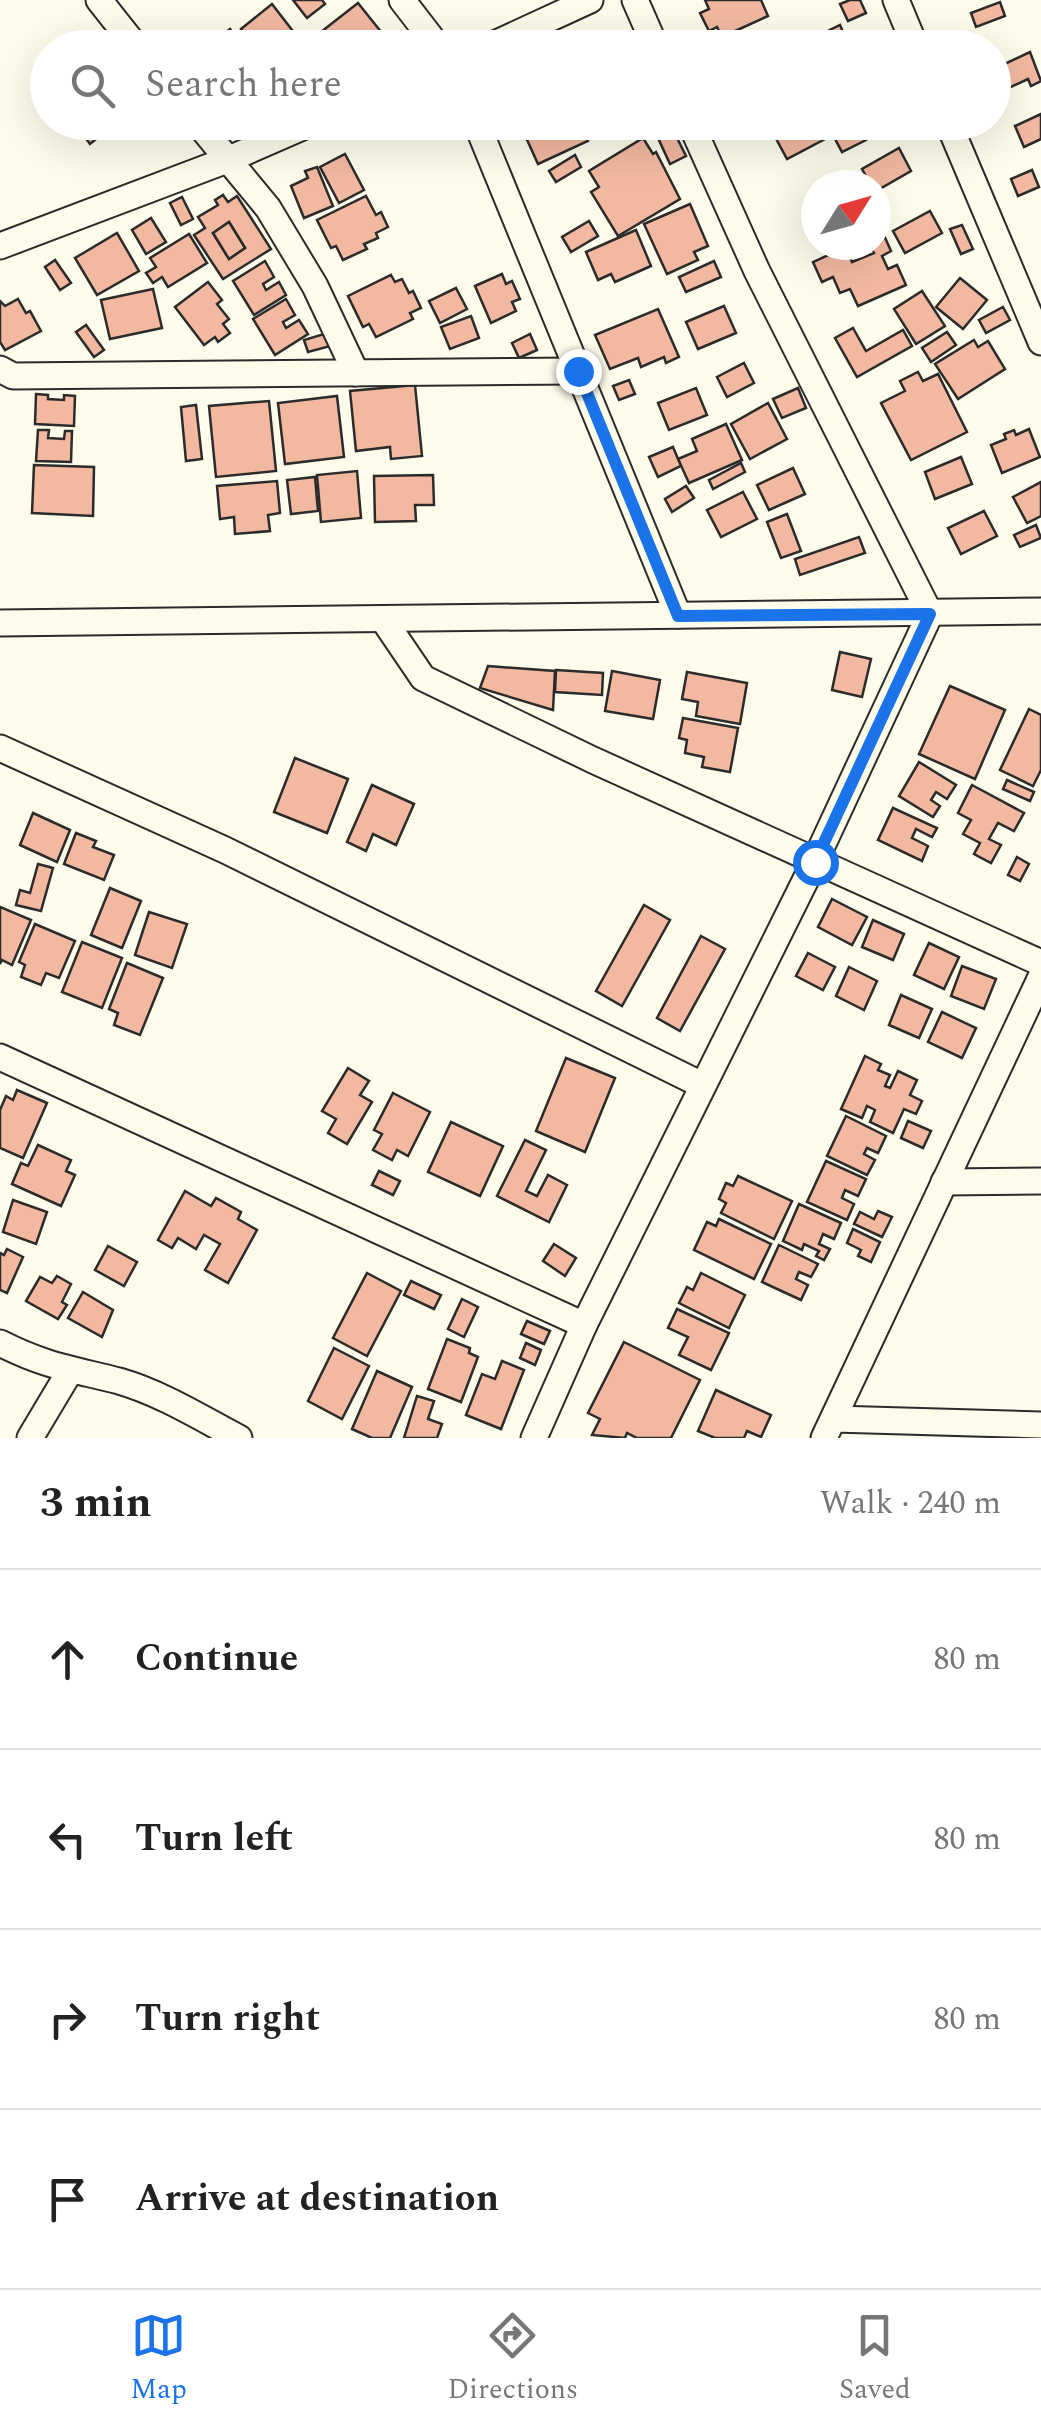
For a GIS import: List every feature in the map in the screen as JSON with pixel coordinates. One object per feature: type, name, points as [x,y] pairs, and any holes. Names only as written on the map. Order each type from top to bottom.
[{"type":"street","points":[[98,0],[122,30]]},
{"type":"street","points":[[402,0],[425,30]]},
{"type":"street","points":[[525,30],[590,0]]},
{"type":"street","points":[[635,0],[648,30]]},
{"type":"street","points":[[896,0],[908,30]]},
{"type":"street","points":[[211,140],[268,208],[316,286],[356,373]]},
{"type":"street","points":[[4,238],[227,160],[273,140]]},
{"type":"street","points":[[483,140],[678,616]]},
{"type":"street","points":[[698,140],[757,271],[930,614]]},
{"type":"street","points":[[956,140],[1041,342]]},
{"type":"street","points":[[0,369],[13,376],[578,371]]},
{"type":"street","points":[[0,623],[1041,610]]},
{"type":"street","points":[[534,1438],[584,1325],[815,862],[930,614]]},
{"type":"street","points":[[383,619],[423,678],[593,760],[1041,964]]},
{"type":"street","points":[[0,748],[225,850],[702,1086]]},
{"type":"street","points":[[1041,978],[829,1428],[1041,1425]]},
{"type":"street","points":[[0,1057],[584,1325]]},
{"type":"street","points":[[944,1182],[1041,1181]]},
{"type":"street","points":[[0,1343],[33,1360],[122,1382],[240,1438]]},
{"type":"street","points":[[30,1438],[70,1371]]},
{"type":"building","points":[[293,0],[322,0],[325,4],[307,18]]},
{"type":"building","points":[[705,0],[761,0],[768,16],[737,30],[708,30],[700,13],[709,9]]},
{"type":"building","points":[[860,0],[866,13],[848,21],[840,4]]},
{"type":"building","points":[[1000,2],[1005,16],[976,27],[971,13]]},
{"type":"building","points":[[358,3],[380,30],[324,30]]},
{"type":"building","points":[[272,4],[292,30],[242,30]]},
{"type":"building","points":[[1030,52],[1041,81],[1031,86],[1028,79],[1011,87],[1011,61]]},
{"type":"building","points":[[1041,114],[1041,139],[1024,147],[1015,126]]},
{"type":"building","points":[[527,140],[588,141],[538,164]]},
{"type":"building","points":[[644,140],[653,154],[656,152],[680,199],[618,236],[591,192],[599,187],[589,171]]},
{"type":"building","points":[[659,140],[678,140],[686,156],[670,164]]},
{"type":"building","points":[[777,140],[823,140],[787,159]]},
{"type":"building","points":[[836,140],[866,140],[842,152]]},
{"type":"building","points":[[899,148],[911,171],[891,182],[891,170],[862,169]]},
{"type":"building","points":[[345,154],[364,190],[339,203],[320,167]]},
{"type":"building","points":[[575,155],[581,167],[556,182],[549,171]]},
{"type":"building","points":[[317,167],[333,206],[304,218],[291,186],[308,178],[305,171]]},
{"type":"building","points":[[1032,170],[1039,187],[1018,196],[1011,179]]},
{"type":"building","points":[[223,195],[228,202],[237,196],[271,249],[223,279],[194,235],[205,228],[198,217],[218,205],[215,200]],"holes":[[[229,222],[245,248],[229,259],[213,233]]]},
{"type":"building","points":[[366,196],[388,227],[376,233],[378,238],[364,244],[367,249],[343,260],[336,246],[331,248],[317,220]]},
{"type":"building","points":[[182,197],[193,219],[181,225],[170,203]]},
{"type":"building","points":[[690,204],[708,246],[694,252],[698,260],[667,274],[644,224]]},
{"type":"building","points":[[930,211],[942,233],[905,253],[893,231]]},
{"type":"building","points":[[151,218],[166,242],[146,254],[132,230]]},
{"type":"building","points":[[589,221],[598,236],[571,252],[562,237]]},
{"type":"building","points":[[229,222],[245,248],[229,259],[213,233]]},
{"type":"building","points":[[962,225],[973,249],[961,254],[950,229]]},
{"type":"building","points":[[636,230],[651,266],[615,282],[611,274],[598,280],[586,252]]},
{"type":"building","points":[[117,233],[139,271],[97,295],[75,258]]},
{"type":"building","points":[[189,234],[207,263],[168,287],[162,277],[153,283],[146,273],[156,267],[150,258]]},
{"type":"building","points":[[55,260],[71,283],[60,290],[45,267]]},
{"type":"building","points":[[884,260],[888,269],[897,265],[906,285],[858,306],[850,289],[840,293],[833,277],[822,282],[813,262]]},
{"type":"building","points":[[265,261],[274,277],[263,284],[266,290],[279,282],[286,295],[254,315],[233,281]]},
{"type":"building","points":[[714,261],[721,277],[686,292],[679,277]]},
{"type":"building","points":[[502,274],[506,284],[512,281],[520,299],[512,302],[516,311],[491,323],[475,286]]},
{"type":"building","points":[[391,275],[395,282],[402,279],[409,293],[413,291],[421,308],[410,313],[413,319],[376,337],[369,324],[363,327],[348,296]]},
{"type":"building","points":[[960,278],[987,300],[963,329],[936,307]]},
{"type":"building","points":[[208,282],[222,300],[217,304],[229,319],[223,324],[230,333],[218,342],[215,337],[204,345],[175,307]]},
{"type":"building","points":[[456,288],[467,309],[440,323],[429,301]]},
{"type":"building","points":[[153,289],[162,328],[110,339],[101,300]]},
{"type":"building","points":[[922,291],[945,326],[916,344],[894,309]]},
{"type":"building","points":[[18,299],[41,331],[5,350],[0,342],[0,301],[5,306]]},
{"type":"building","points":[[286,299],[295,315],[283,322],[286,328],[299,320],[308,334],[275,355],[253,319]]},
{"type":"building","points":[[724,306],[736,333],[698,349],[686,322]]},
{"type":"building","points":[[1003,307],[1010,320],[986,333],[979,320]]},
{"type":"building","points":[[658,309],[679,357],[666,363],[664,357],[641,367],[638,358],[610,369],[595,335]]},
{"type":"building","points":[[471,316],[479,338],[450,349],[441,327]]},
{"type":"building","points":[[86,325],[104,350],[94,357],[76,332]]},
{"type":"building","points":[[853,328],[866,351],[903,330],[912,346],[857,377],[835,338]]},
{"type":"building","points":[[334,331],[338,344],[308,352],[304,340]]},
{"type":"building","points":[[947,332],[956,345],[931,362],[922,348]]},
{"type":"building","points":[[530,334],[537,350],[519,358],[512,343]]},
{"type":"building","points":[[974,340],[978,347],[988,341],[1005,369],[958,399],[935,364]]},
{"type":"building","points":[[744,363],[754,383],[727,397],[717,377]]},
{"type":"building","points":[[918,372],[923,381],[938,374],[967,432],[911,460],[881,403],[905,391],[900,381]]},
{"type":"building","points":[[629,380],[635,394],[619,400],[613,386]]},
{"type":"building","points":[[415,385],[422,456],[391,459],[390,447],[356,451],[350,391]]},
{"type":"building","points":[[696,388],[707,415],[669,430],[658,403]]},
{"type":"building","points":[[798,388],[806,408],[782,418],[773,399]]},
{"type":"building","points":[[36,394],[64,400],[64,395],[75,396],[74,426],[35,424]]},
{"type":"building","points":[[337,396],[344,457],[285,464],[278,403]]},
{"type":"building","points":[[269,401],[276,471],[216,477],[209,406]]},
{"type":"building","points":[[768,403],[787,439],[750,459],[731,424]]},
{"type":"building","points":[[196,405],[202,459],[186,461],[181,407]]},
{"type":"building","points":[[726,424],[742,460],[689,483],[678,459],[697,451],[692,439]]},
{"type":"building","points":[[1029,429],[1040,457],[1002,473],[991,445],[1006,439],[1004,434],[1014,430],[1016,435]]},
{"type":"building","points":[[38,430],[49,430],[48,438],[64,439],[65,431],[72,431],[71,462],[36,461]]},
{"type":"building","points":[[673,447],[681,466],[658,477],[649,457]]},
{"type":"building","points":[[961,457],[972,484],[935,499],[925,472]]},
{"type":"building","points":[[741,463],[745,472],[713,489],[709,480]]},
{"type":"building","points":[[34,465],[94,467],[93,516],[32,513]]},
{"type":"building","points":[[793,468],[805,494],[769,510],[757,485]]},
{"type":"building","points":[[357,471],[361,518],[321,522],[317,475]]},
{"type":"building","points":[[433,475],[434,505],[415,505],[416,521],[375,522],[374,476]]},
{"type":"building","points":[[315,477],[318,511],[291,514],[287,480]]},
{"type":"building","points":[[277,481],[280,513],[268,515],[270,531],[235,534],[234,517],[220,519],[217,486]]},
{"type":"building","points":[[1041,482],[1041,516],[1027,523],[1013,497]]},
{"type":"building","points":[[686,486],[694,498],[672,512],[665,499]]},
{"type":"building","points":[[743,492],[757,519],[721,537],[707,510]]},
{"type":"building","points":[[984,511],[997,536],[961,554],[948,528]]},
{"type":"building","points":[[787,514],[801,551],[781,558],[767,522]]},
{"type":"building","points":[[1036,525],[1041,538],[1020,547],[1014,535]]},
{"type":"building","points":[[859,537],[865,553],[800,575],[795,559]]},
{"type":"building","points":[[840,652],[871,659],[862,697],[832,690]]},
{"type":"building","points":[[488,666],[555,671],[553,710],[480,688]]},
{"type":"building","points":[[556,670],[603,673],[602,695],[555,692]]},
{"type":"building","points":[[612,671],[660,680],[653,719],[605,711]]},
{"type":"building","points":[[687,672],[747,683],[740,724],[696,716],[698,702],[682,699]]},
{"type":"building","points":[[950,686],[1005,710],[975,779],[919,754]]},
{"type":"building","points":[[1029,709],[1041,715],[1041,770],[1033,786],[1000,770]]},
{"type":"building","points":[[683,718],[738,728],[730,772],[702,767],[704,757],[685,753],[687,740],[679,738]]},
{"type":"building","points":[[295,758],[348,779],[327,833],[274,812]]},
{"type":"building","points":[[919,762],[956,785],[947,799],[936,792],[931,800],[940,806],[933,817],[899,796]]},
{"type":"building","points":[[1007,780],[1034,792],[1030,801],[1003,789]]},
{"type":"building","points":[[372,785],[414,804],[396,845],[373,834],[366,851],[347,842]]},
{"type":"building","points":[[972,785],[1024,813],[1014,831],[998,823],[989,839],[1001,845],[991,863],[974,854],[980,843],[963,834],[971,820],[958,813]]},
{"type":"building","points":[[893,808],[937,828],[932,837],[916,829],[912,838],[928,846],[922,861],[878,840]]},
{"type":"building","points":[[33,813],[70,830],[57,862],[20,845]]},
{"type":"building","points":[[76,833],[96,841],[93,847],[114,855],[104,880],[64,864]]},
{"type":"building","points":[[1017,857],[1029,864],[1020,881],[1008,875]]},
{"type":"building","points":[[38,864],[53,868],[41,911],[16,905],[20,890],[30,893]]},
{"type":"building","points":[[110,888],[141,901],[122,948],[91,935]]},
{"type":"building","points":[[832,899],[867,917],[852,945],[818,927]]},
{"type":"building","points":[[644,905],[670,920],[622,1006],[596,991]]},
{"type":"building","points":[[0,907],[31,920],[12,965],[2,960],[0,964]]},
{"type":"building","points":[[149,912],[187,924],[172,968],[135,955]]},
{"type":"building","points":[[873,920],[904,934],[893,960],[862,947]]},
{"type":"building","points":[[35,924],[75,941],[59,978],[46,973],[41,985],[21,977],[25,965],[19,962]]},
{"type":"building","points":[[701,936],[725,949],[680,1031],[657,1018]]},
{"type":"building","points":[[82,942],[122,958],[102,1008],[62,992]]},
{"type":"building","points":[[929,943],[959,957],[944,989],[914,975]]},
{"type":"building","points":[[808,953],[835,967],[823,990],[796,976]]},
{"type":"building","points":[[127,963],[163,978],[140,1035],[114,1025],[118,1013],[109,1009]]},
{"type":"building","points":[[962,966],[996,979],[984,1009],[951,996]]},
{"type":"building","points":[[849,967],[877,981],[864,1010],[836,996]]},
{"type":"building","points":[[901,995],[932,1009],[919,1038],[889,1025]]},
{"type":"building","points":[[942,1012],[976,1028],[962,1058],[928,1042]]},
{"type":"building","points":[[865,1056],[881,1064],[878,1070],[890,1075],[885,1086],[890,1088],[898,1071],[917,1080],[910,1095],[922,1101],[916,1114],[904,1109],[893,1133],[870,1122],[875,1110],[867,1106],[862,1118],[841,1109]]},
{"type":"building","points":[[566,1058],[615,1078],[585,1152],[536,1131]]},
{"type":"building","points":[[348,1068],[369,1081],[360,1095],[372,1102],[347,1144],[328,1133],[336,1119],[322,1111]]},
{"type":"building","points":[[17,1090],[47,1103],[23,1158],[0,1148],[0,1110],[6,1096],[13,1100]]},
{"type":"building","points":[[393,1093],[430,1112],[408,1156],[397,1150],[392,1160],[373,1150],[382,1134],[374,1130]]},
{"type":"building","points":[[846,1116],[886,1136],[878,1153],[867,1148],[864,1154],[875,1160],[867,1175],[827,1156]]},
{"type":"building","points":[[908,1121],[931,1131],[923,1148],[901,1138]]},
{"type":"building","points":[[451,1122],[503,1146],[480,1196],[428,1172]]},
{"type":"building","points":[[525,1140],[546,1150],[526,1191],[537,1196],[548,1175],[567,1185],[549,1222],[497,1196]]},
{"type":"building","points":[[38,1145],[71,1160],[66,1171],[75,1175],[61,1206],[12,1184],[21,1163],[28,1166]]},
{"type":"building","points":[[826,1161],[866,1179],[858,1196],[845,1190],[842,1198],[854,1204],[847,1220],[807,1202]]},
{"type":"building","points":[[379,1171],[400,1181],[393,1195],[372,1185]]},
{"type":"building","points":[[738,1176],[792,1201],[774,1239],[721,1213],[726,1203],[719,1199],[726,1183],[733,1186]]},
{"type":"building","points":[[185,1191],[211,1206],[216,1198],[241,1212],[238,1219],[257,1230],[228,1283],[205,1270],[220,1244],[204,1235],[196,1249],[178,1238],[172,1248],[158,1240]]},
{"type":"building","points":[[13,1200],[47,1212],[36,1244],[3,1232]]},
{"type":"building","points":[[799,1204],[841,1223],[834,1239],[823,1234],[819,1244],[830,1249],[824,1260],[816,1256],[819,1251],[804,1244],[802,1250],[783,1241]]},
{"type":"building","points":[[878,1211],[892,1217],[882,1237],[854,1224],[860,1212],[874,1219]]},
{"type":"building","points":[[719,1219],[771,1244],[754,1279],[694,1250],[707,1222],[716,1226]]},
{"type":"building","points":[[853,1229],[880,1242],[871,1262],[858,1256],[861,1250],[847,1243]]},
{"type":"building","points":[[554,1244],[576,1258],[565,1276],[543,1261]]},
{"type":"building","points":[[779,1245],[818,1264],[811,1277],[799,1272],[796,1279],[808,1285],[801,1300],[762,1282]]},
{"type":"building","points":[[108,1246],[137,1262],[124,1286],[95,1270]]},
{"type":"building","points":[[7,1249],[23,1257],[7,1293],[0,1290],[0,1253],[4,1255]]},
{"type":"building","points":[[367,1273],[401,1291],[367,1356],[333,1338]]},
{"type":"building","points":[[701,1273],[745,1295],[729,1328],[679,1303],[687,1287],[693,1290]]},
{"type":"building","points":[[57,1276],[71,1284],[62,1302],[67,1305],[58,1319],[26,1301],[40,1277],[52,1283]]},
{"type":"building","points":[[411,1281],[441,1295],[434,1309],[404,1295]]},
{"type":"building","points":[[83,1292],[113,1310],[102,1337],[68,1318]]},
{"type":"building","points":[[462,1299],[478,1307],[464,1337],[448,1329]]},
{"type":"building","points":[[677,1309],[729,1333],[711,1370],[679,1355],[688,1337],[668,1328]]},
{"type":"building","points":[[527,1321],[550,1331],[544,1344],[521,1334]]},
{"type":"building","points":[[447,1339],[470,1348],[469,1353],[478,1357],[461,1402],[428,1389]]},
{"type":"building","points":[[624,1342],[700,1380],[671,1438],[637,1438],[627,1433],[625,1438],[592,1435],[600,1419],[588,1413]]},
{"type":"building","points":[[526,1343],[541,1350],[535,1365],[520,1358]]},
{"type":"building","points":[[334,1348],[369,1366],[342,1419],[308,1401]]},
{"type":"building","points":[[502,1361],[524,1370],[501,1429],[466,1415],[482,1374],[495,1379]]},
{"type":"building","points":[[377,1371],[412,1387],[390,1438],[372,1438],[352,1429]]},
{"type":"building","points":[[716,1390],[771,1415],[761,1437],[747,1431],[744,1438],[715,1438],[698,1431]]},
{"type":"building","points":[[417,1396],[434,1401],[428,1419],[442,1424],[437,1438],[404,1438]]},
{"type":"route","points":[[578,371],[678,616],[930,614],[815,862]]}]
